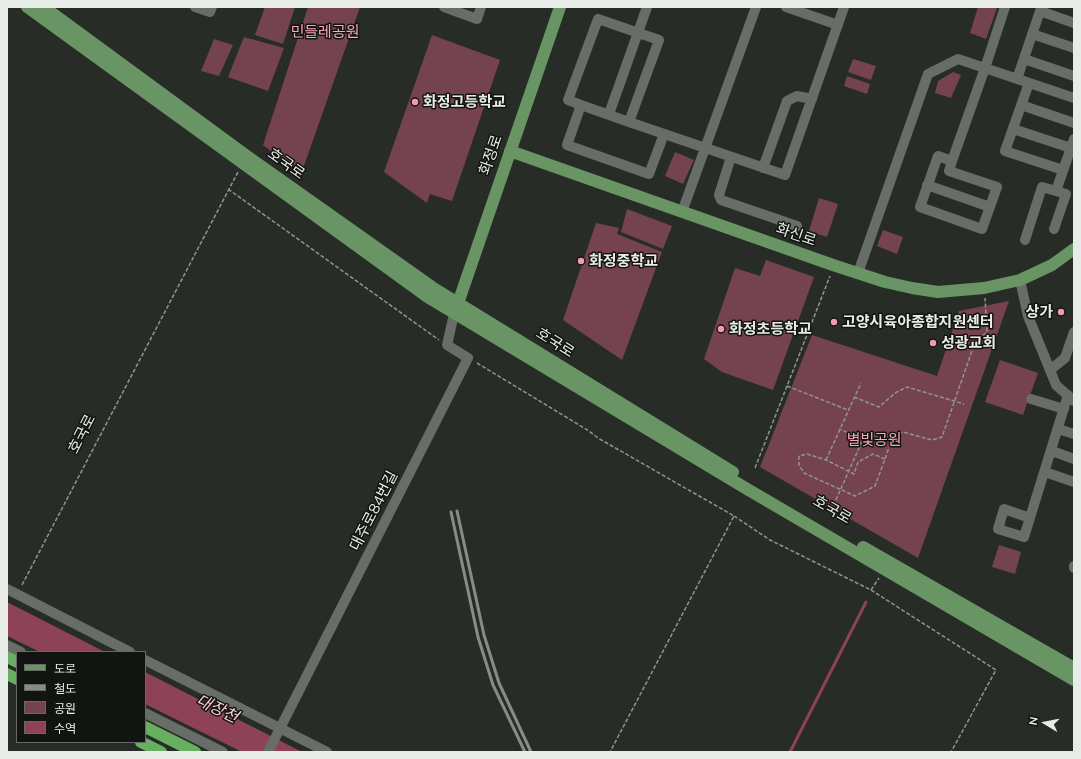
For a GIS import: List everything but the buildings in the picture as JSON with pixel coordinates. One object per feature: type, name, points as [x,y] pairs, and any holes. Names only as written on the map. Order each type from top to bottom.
[{"type":"highway","points":[[7,657],[16,662]]},
{"type":"highway","points":[[7,674],[16,678]]},
{"type":"highway","points":[[146,728],[195,752]]},
{"type":"highway","points":[[143,743],[161,752]]},
{"type":"main road","name":"호국로","points":[[27,7],[242,164],[426,296],[454,314],[740,485],[1074,680]]},
{"type":"main road","name":"호국로","points":[[44,7],[432,287],[750,482],[1074,668]]},
{"type":"main road","name":"화정로","points":[[454,314],[560,7]]},
{"type":"main road","name":"화신로","points":[[510,151],[885,282],[938,292],[984,288],[1020,280],[1052,265],[1074,249]]},
{"type":"street","points":[[194,7],[210,12],[212,7]]},
{"type":"street","points":[[448,8],[477,19],[481,7]]},
{"type":"street","points":[[609,114],[647,7]]},
{"type":"street","points":[[682,212],[756,7]]},
{"type":"street","points":[[786,7],[838,25]]},
{"type":"street","points":[[629,122],[659,40],[598,19],[568,100],[609,114],[629,122],[706,149],[785,175],[844,7]]},
{"type":"street","points":[[952,161],[938,156],[920,207],[982,229],[997,187],[949,171],[1005,7]]},
{"type":"street","points":[[1017,79],[1040,11],[1074,23]]},
{"type":"street","points":[[1032,34],[1074,48]]},
{"type":"street","points":[[858,273],[928,74],[958,59],[1074,98]]},
{"type":"street","points":[[1024,59],[1074,76]]},
{"type":"street","points":[[1029,83],[1005,151],[1063,170]]},
{"type":"street","points":[[763,168],[787,101],[797,96],[812,99]]},
{"type":"street","points":[[581,105],[567,145],[649,174],[664,134]]},
{"type":"street","points":[[1022,105],[1074,123]]},
{"type":"street","points":[[1013,129],[1072,144],[1056,191]]},
{"type":"street","points":[[731,157],[719,195],[721,200],[796,226]]},
{"type":"street","points":[[928,185],[990,207]]},
{"type":"street","points":[[1025,240],[1042,187],[1066,194],[1054,229]]},
{"type":"street","points":[[1020,280],[1028,316],[1056,385],[1071,398],[1064,409],[1030,518]]},
{"type":"street","points":[[454,314],[447,345],[468,358]]},
{"type":"street","points":[[1050,370],[1065,358],[1074,332]]},
{"type":"street","name":"대주로84번길","points":[[268,752],[468,358]]},
{"type":"street","points":[[1031,399],[1064,409]]},
{"type":"street","points":[[1058,429],[1074,434]]},
{"type":"street","points":[[1052,451],[1074,458]]},
{"type":"street","points":[[1045,472],[1074,482]]},
{"type":"street","points":[[7,589],[128,651]]},
{"type":"street","points":[[7,645],[19,651]]},
{"type":"street","points":[[146,661],[327,752]]},
{"type":"street","points":[[146,714],[223,752]]},
{"type":"path","name":"호국로","points":[[22,585],[228,188],[242,164]]},
{"type":"path","points":[[228,188],[447,345]]},
{"type":"path","points":[[755,468],[830,276]]},
{"type":"path","points":[[885,459],[873,454],[858,462],[854,474],[826,460],[807,454],[799,456],[799,465],[804,473],[855,496],[875,486],[885,459],[893,436],[904,432],[932,440],[942,437],[953,400],[975,342],[987,332],[985,298]]},
{"type":"path","points":[[468,358],[589,431],[598,438],[734,516],[770,540],[871,590],[996,670],[951,752]]},
{"type":"path","points":[[826,460],[861,383]]},
{"type":"path","points":[[787,386],[848,410]]},
{"type":"path","points":[[854,397],[879,407],[894,393],[907,387],[964,404]]},
{"type":"path","points":[[831,511],[862,439],[840,429]]},
{"type":"path","points":[[610,752],[734,516]]},
{"type":"path","points":[[871,590],[879,577]]},
{"type":"green space","points":[[265,7],[295,7],[283,44],[255,35]]},
{"type":"green space","name":"민들레공원","points":[[308,7],[360,7],[301,174],[263,145]]},
{"type":"green space","points":[[978,7],[997,8],[986,39],[970,33]]},
{"type":"green space","points":[[432,35],[500,60],[452,201],[430,194],[427,203],[384,172]]},
{"type":"green space","points":[[244,37],[284,48],[268,91],[228,77]]},
{"type":"green space","points":[[214,39],[233,45],[219,76],[201,71]]},
{"type":"green space","points":[[853,59],[876,66],[871,80],[848,72]]},
{"type":"green space","points":[[953,72],[961,75],[951,98],[935,93],[938,81]]},
{"type":"green space","points":[[847,76],[870,84],[867,94],[844,86]]},
{"type":"green space","points":[[675,152],[694,160],[683,184],[665,176]]},
{"type":"green space","points":[[819,198],[838,204],[827,237],[809,231]]},
{"type":"green space","points":[[627,209],[672,226],[663,249],[621,232]]},
{"type":"green space","points":[[596,223],[619,228],[617,234],[662,252],[622,360],[563,320]]},
{"type":"green space","points":[[883,230],[903,237],[897,254],[877,246]]},
{"type":"green space","points":[[766,260],[814,277],[773,390],[722,372],[704,359],[735,268],[760,276]]},
{"type":"green space","name":"별빛공원","points":[[1009,301],[918,558],[760,467],[812,335],[937,376],[959,311]]},
{"type":"green space","points":[[1000,360],[1038,373],[1023,415],[985,402]]},
{"type":"green space","points":[[999,545],[1021,552],[1015,574],[992,567]]},
{"type":"water","points":[[7,602],[103,651],[38,651],[7,636]]},
{"type":"water","name":"대장천","points":[[146,673],[302,752],[242,752],[146,704]]},
{"type":"waterway","points":[[790,752],[866,602]]},
{"type":"railway","points":[[457,511],[484,635],[499,683],[531,752]]},
{"type":"railway","points":[[451,512],[478,637],[493,685],[525,752]]},
{"type":"place","name":"화정고등학교","points":[[415,102]]},
{"type":"place","name":"화정중학교","points":[[581,261]]},
{"type":"place","name":"상가","points":[[1061,312]]},
{"type":"place","name":"고양시육아종합지원센터","points":[[834,322]]},
{"type":"place","name":"화정초등학교","points":[[721,329]]},
{"type":"place","name":"성광교회","points":[[933,343]]}]
